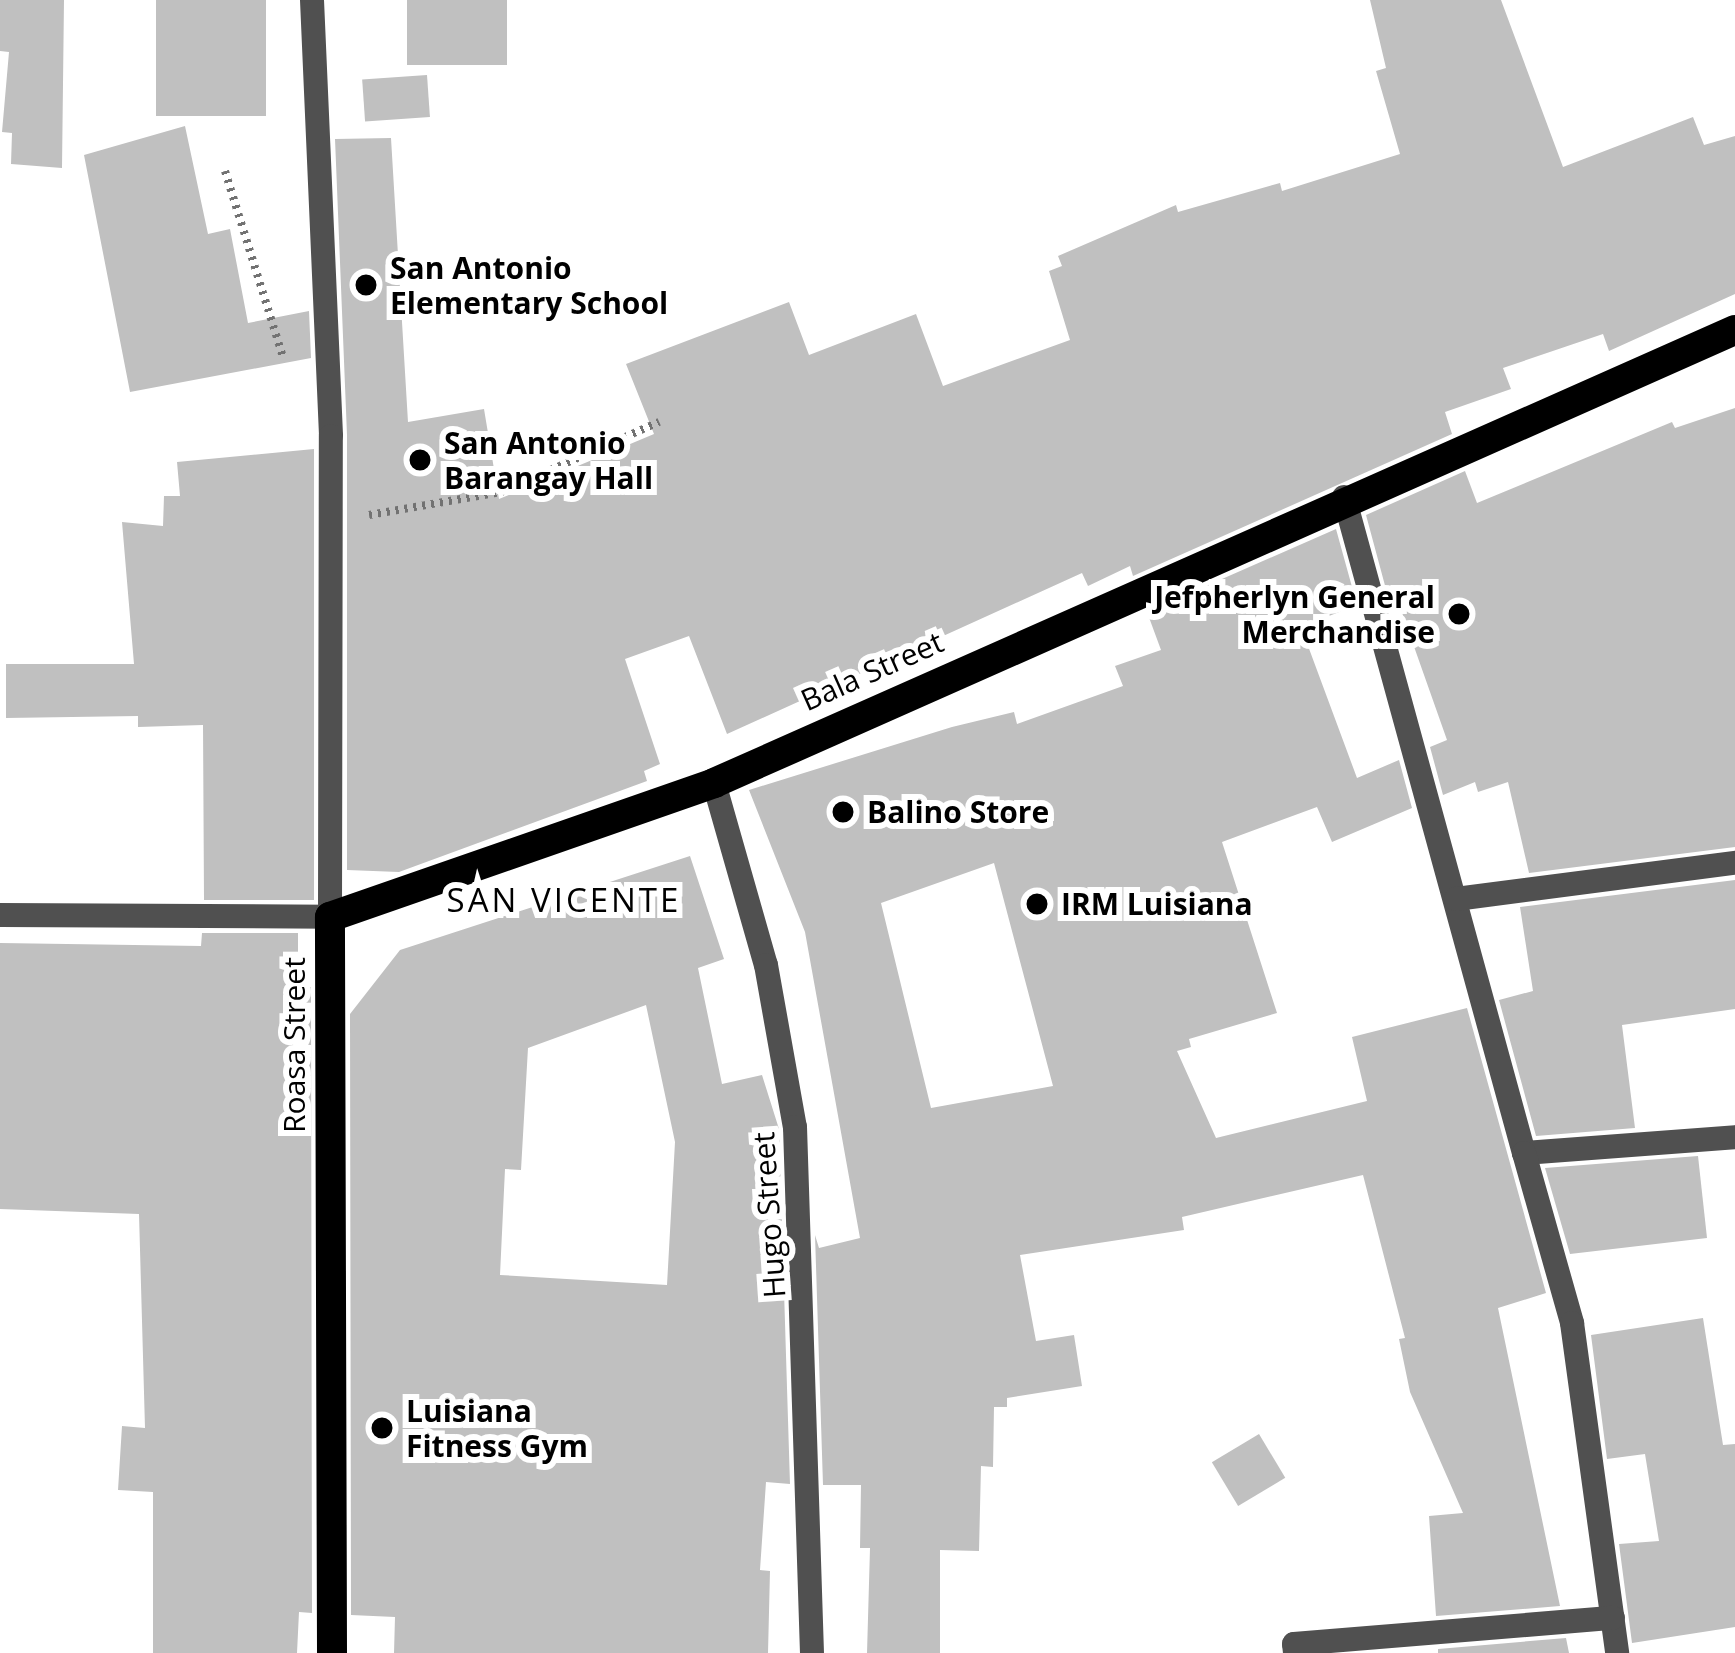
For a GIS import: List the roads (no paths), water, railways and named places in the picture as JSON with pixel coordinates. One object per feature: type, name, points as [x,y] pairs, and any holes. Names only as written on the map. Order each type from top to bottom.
[{"type":"main road","name":"Bala Street","points":[[330,917],[714,782],[1344,497],[1735,330]]},
{"type":"main road","name":"Roasa Street","points":[[330,917],[332,1653]]},
{"type":"street","name":"Roasa Street","points":[[311,0],[332,436],[330,917]]},
{"type":"street","points":[[1344,497],[1572,1323],[1617,1653]]},
{"type":"street","name":"Hugo Street","points":[[714,782],[766,965],[794,1127],[812,1653]]},
{"type":"street","points":[[1456,899],[1735,863]]},
{"type":"street","name":"Bala Street","points":[[0,914],[330,917]]},
{"type":"street","points":[[1524,1153],[1735,1137]]},
{"type":"street","points":[[1295,1653],[1294,1645],[1613,1618]]},
{"type":"place","name":"San Antonio Elementary School","points":[[366,285]]},
{"type":"place","name":"San Antonio Barangay Hall","points":[[420,460]]},
{"type":"place","name":"Jefpherlyn General Merchandise","points":[[1459,614]]},
{"type":"place","name":"Balino Store","points":[[843,812]]},
{"type":"place","name":"IRM Luisiana","points":[[1037,904]]},
{"type":"place","name":"Luisiana Fitness Gym","points":[[382,1428]]},
{"type":"district","name":"SAN VICENTE","points":[[564,900]]}]
